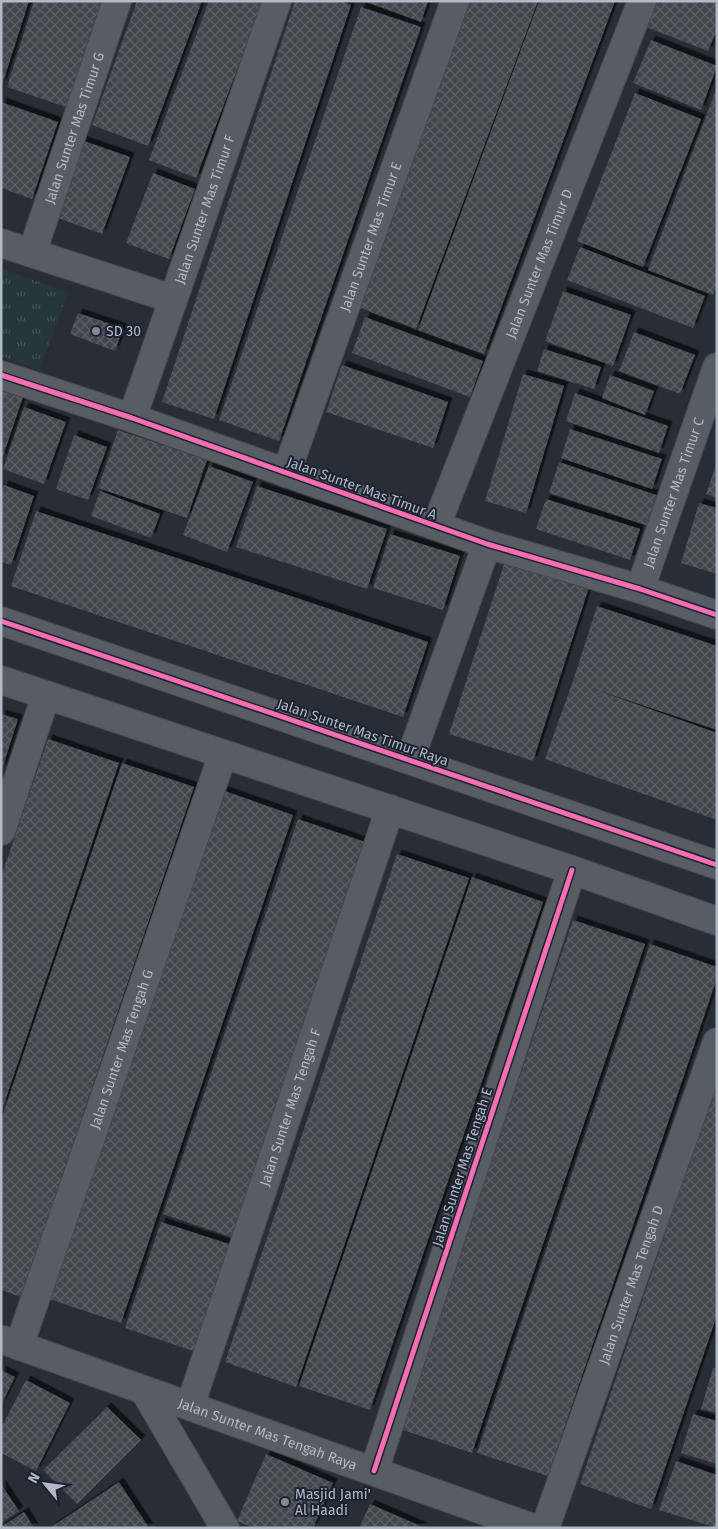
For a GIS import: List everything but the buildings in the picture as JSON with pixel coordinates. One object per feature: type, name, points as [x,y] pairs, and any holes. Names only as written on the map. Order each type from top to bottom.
[{"type":"street","name":"Jalan Sunter Mas Timur G","points":[[32,253],[117,1]]},
{"type":"street","name":"Jalan Sunter Mas Timur F","points":[[132,418],[278,1]]},
{"type":"street","name":"Jalan Sunter Mas Timur E","points":[[286,472],[455,1]]},
{"type":"street","name":"Jalan Sunter Mas Timur D","points":[[436,526],[642,1]]},
{"type":"street","points":[[1,243],[173,299]]},
{"type":"street","name":"Jalan Sunter Mas Timur C","points":[[640,589],[717,367]]},
{"type":"street","name":"Jalan Sunter Mas Timur A","points":[[1,375],[132,418],[487,544],[640,589],[717,615]]},
{"type":"street","points":[[410,759],[487,544]]},
{"type":"street","name":"Jalan Sunter Mas Timur Raya","points":[[1,620],[717,865]]},
{"type":"street","points":[[1,680],[572,870],[717,921]]},
{"type":"street","points":[[1,831],[46,695]]},
{"type":"street","name":"Jalan Sunter Mas Tengah G","points":[[10,1343],[223,754]]},
{"type":"street","name":"Jalan Sunter Mas Tengah F","points":[[190,1406],[390,809]]},
{"type":"street","name":"Jalan Sunter Mas Tengah E","points":[[374,1471],[572,870]]},
{"type":"street","name":"Jalan Sunter Mas Tengah D","points":[[545,1528],[717,1042]]},
{"type":"street","name":"Jalan Sunter Mas Tengah Raya","points":[[10,1343],[533,1528]]},
{"type":"street","points":[[144,1390],[225,1528]]},
{"type":"green space","points":[[1,268],[68,293],[39,370],[1,356]]},
{"type":"cycle path","points":[[1,375],[132,418],[487,544],[640,589],[717,615]]},
{"type":"cycle path","points":[[1,621],[717,865]]},
{"type":"cycle path","points":[[374,1471],[572,870]]},
{"type":"place","name":"SD 30","points":[[96,331]]},
{"type":"place","name":"Masjid Jami' Al Haadi","points":[[285,1502]]}]
